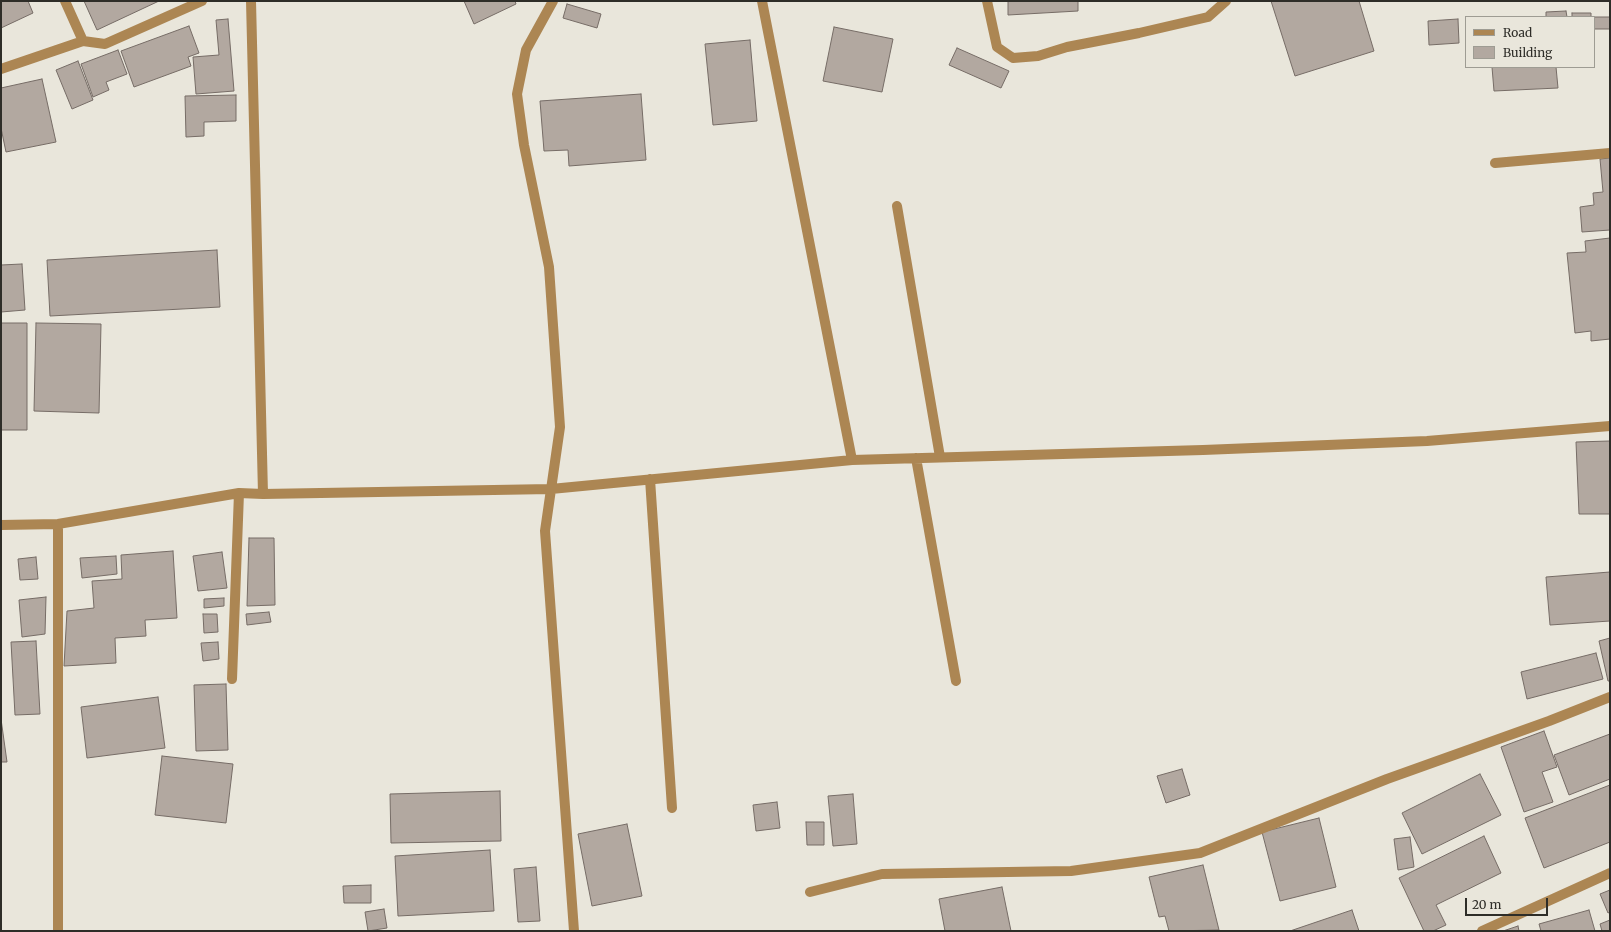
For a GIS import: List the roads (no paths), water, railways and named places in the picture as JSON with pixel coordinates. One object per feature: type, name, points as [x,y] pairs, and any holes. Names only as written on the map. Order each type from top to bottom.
[{"type":"street","points":[[65,1],[83,41]]},
{"type":"street","points":[[1,69],[83,41],[105,44],[202,1]]},
{"type":"street","points":[[251,1],[263,494]]},
{"type":"street","points":[[553,1],[526,50],[517,94],[524,145],[549,267],[560,427],[545,531],[574,931]]},
{"type":"street","points":[[762,1],[852,460]]},
{"type":"street","points":[[987,1],[997,46],[1013,58],[1038,56],[1067,47],[1139,33],[1208,16],[1226,1]]},
{"type":"street","points":[[1495,162],[1610,152]]},
{"type":"street","points":[[897,206],[940,457]]},
{"type":"street","points":[[1,525],[58,524],[239,493],[263,494],[551,489],[852,460],[1203,450],[1427,441],[1610,426]]},
{"type":"street","points":[[916,458],[956,681]]},
{"type":"street","points":[[650,479],[672,808]]},
{"type":"street","points":[[232,679],[239,493]]},
{"type":"street","points":[[58,524],[58,931]]},
{"type":"street","points":[[810,892],[882,874],[1071,871],[1200,853],[1387,779],[1549,721],[1610,697]]},
{"type":"street","points":[[1482,931],[1610,873]]}]
